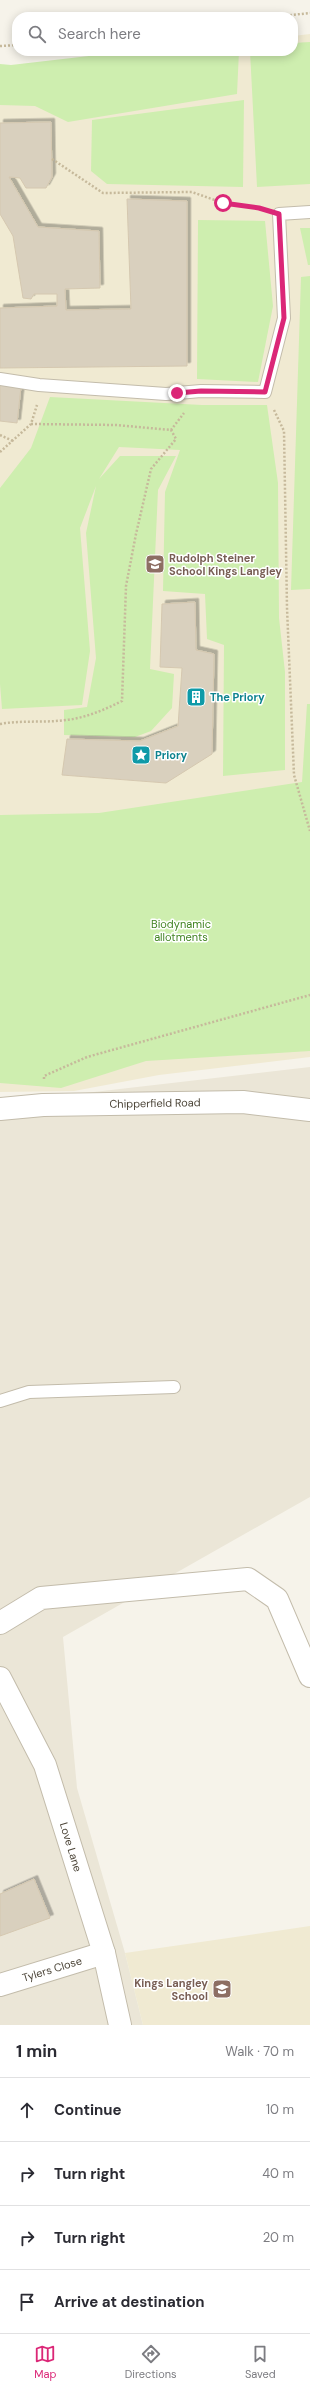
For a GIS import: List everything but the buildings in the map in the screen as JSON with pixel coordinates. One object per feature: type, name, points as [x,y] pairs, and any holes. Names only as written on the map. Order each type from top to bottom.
[{"type":"street","name":"Chipperfield Road","points":[[0,1109],[43,1105],[243,1102],[310,1110]]},
{"type":"street","points":[[0,1623],[41,1598],[248,1579],[277,1599],[310,1676]]},
{"type":"street","name":"Love Lane","points":[[0,1678],[45,1766],[104,1953],[120,2025]]},
{"type":"street","name":"Tylers Close","points":[[0,1985],[104,1953]]},
{"type":"lane","points":[[0,379],[39,385],[166,394],[201,391],[265,392],[284,318],[279,214],[310,212]]},
{"type":"lane","points":[[0,1401],[29,1392],[174,1387]]},
{"type":"path","points":[[298,14],[310,13]]},
{"type":"path","points":[[0,46],[12,45]]},
{"type":"path","points":[[52,159],[103,193],[192,192],[223,203],[259,208],[279,214]]},
{"type":"path","points":[[171,430],[201,391]]},
{"type":"path","points":[[265,392],[284,431],[287,608],[294,775],[310,832]]},
{"type":"path","points":[[0,452],[31,424],[35,410],[36,413]]},
{"type":"path","points":[[31,424],[116,425],[171,430]]},
{"type":"path","points":[[0,724],[23,721],[66,720],[103,710],[122,701],[126,586],[151,469],[176,439],[171,430]]},
{"type":"path","points":[[0,435],[13,441]]},
{"type":"path","points":[[43,1105],[44,1076],[87,1057],[310,995]]},
{"type":"shaded area","name":"Rudolph Steiner School Kings Langley","points":[[310,34],[310,1057],[159,1075],[74,1091],[0,1092],[0,70],[133,56],[298,56],[298,35]]},
{"type":"shaded area","points":[[310,1067],[310,1497],[63,1637],[77,1788],[125,1953],[143,2025],[0,2025],[0,1098],[68,1095]]},
{"type":"shaded area","name":"Kings Langley School","points":[[310,1926],[310,2025],[143,2025],[125,1953]]},
{"type":"green space","points":[[310,42],[310,184],[257,187],[250,56],[298,56],[298,43]]},
{"type":"green space","points":[[89,56],[239,56],[237,94],[68,122],[35,106],[0,105],[0,64],[11,65]]},
{"type":"green space","points":[[244,100],[243,187],[107,184],[91,171],[92,120]]},
{"type":"green space","points":[[198,220],[265,221],[273,306],[258,382],[197,379]]},
{"type":"green space","points":[[300,228],[310,228],[310,265],[308,265]]},
{"type":"green space","points":[[310,276],[310,589],[291,590],[301,277]]},
{"type":"green space","points":[[50,397],[202,405],[267,405],[278,483],[279,618],[285,672],[285,770],[223,776],[224,645],[207,639],[205,594],[163,591],[165,492],[180,450],[119,447],[99,479],[120,456],[176,456],[158,490],[150,669],[174,674],[172,708],[151,731],[135,737],[64,735],[64,710],[87,707],[96,658],[86,533],[96,486],[80,528],[90,651],[82,705],[2,709],[0,684],[0,488],[31,448]]},
{"type":"green space","name":"Biodynamic allotments","points":[[307,704],[310,704],[310,1051],[146,1061],[61,1088],[0,1083],[0,815],[99,813],[302,782]]},
{"type":"place","name":"Rudolph Steiner School Kings Langley","points":[[155,564]]},
{"type":"place","name":"The Priory","points":[[196,697]]},
{"type":"place","name":"Priory","points":[[141,755]]},
{"type":"place","name":"Kings Langley School","points":[[222,1989]]},
{"type":"route","points":[[177,393],[201,391],[265,392],[284,318],[281,230],[279,214],[259,208],[223,203]]}]
